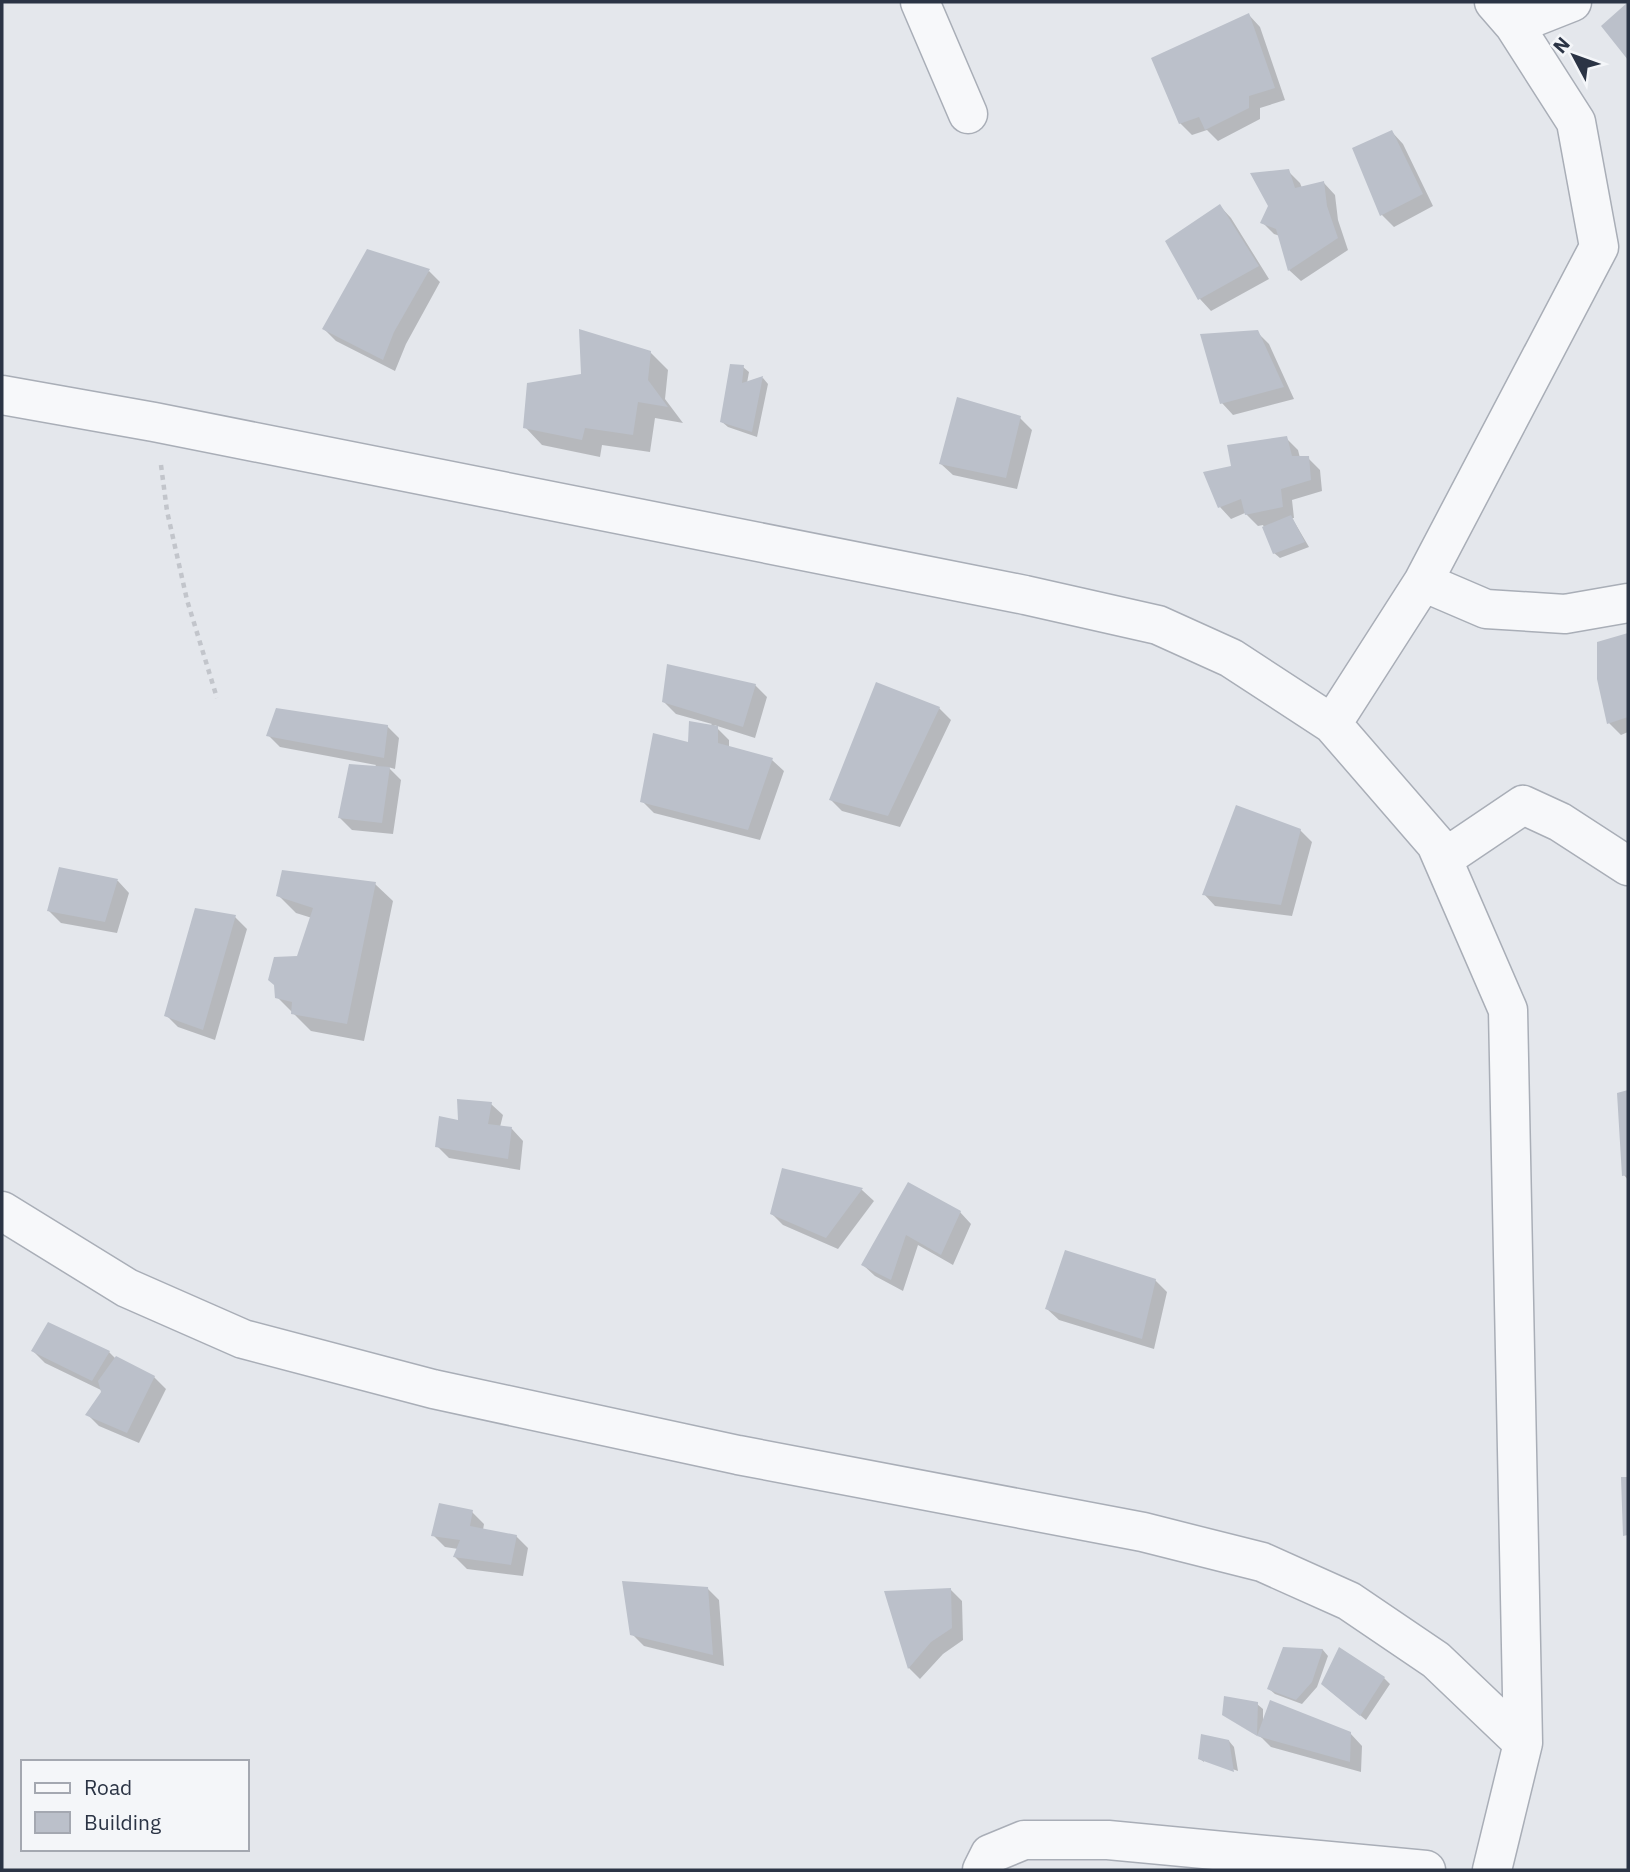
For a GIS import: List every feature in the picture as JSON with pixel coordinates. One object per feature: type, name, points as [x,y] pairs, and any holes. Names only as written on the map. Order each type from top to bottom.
[{"type":"street","points":[[920,2],[968,114]]},
{"type":"street","points":[[1332,724],[1423,582],[1599,247],[1576,122],[1504,13],[1572,2]]},
{"type":"street","points":[[2,395],[154,422],[1011,592],[1158,625],[1231,659],[1332,724],[1437,844],[1508,1010],[1523,1743],[1492,1870]]},
{"type":"street","points":[[1423,582],[1486,609],[1565,614],[1628,603]]},
{"type":"street","points":[[1443,859],[1523,805],[1560,822],[1628,866]]},
{"type":"street","points":[[2,1211],[127,1288],[243,1339],[446,1392],[738,1455],[1143,1532],[1262,1562],[1349,1601],[1436,1660],[1523,1743]]},
{"type":"street","points":[[982,1870],[990,1854],[1024,1840],[1108,1840],[1426,1870]]},
{"type":"path","points":[[154,422],[167,512],[187,600],[218,698]]},
{"type":"building","points":[[1628,2],[1628,60],[1601,26]]},
{"type":"building","points":[[1249,13],[1275,88],[1249,96],[1249,108],[1205,130],[1199,117],[1179,124],[1151,58]]},
{"type":"building","points":[[1392,130],[1423,194],[1380,216],[1352,148]]},
{"type":"building","points":[[1289,169],[1295,188],[1324,181],[1327,206],[1338,238],[1288,271],[1276,229],[1260,223],[1268,206],[1250,173]]},
{"type":"building","points":[[1220,204],[1259,266],[1198,300],[1165,241]]},
{"type":"building","points":[[367,249],[430,269],[394,332],[383,360],[322,329]]},
{"type":"building","points":[[579,329],[651,351],[648,380],[668,407],[638,402],[633,435],[585,428],[582,440],[523,428],[527,383],[581,374]]},
{"type":"building","points":[[1258,330],[1284,387],[1220,404],[1200,334]]},
{"type":"building","points":[[730,364],[744,365],[742,383],[763,376],[752,432],[720,422]]},
{"type":"building","points":[[957,397],[1021,416],[1006,478],[939,464]]},
{"type":"building","points":[[1287,436],[1292,456],[1309,456],[1311,480],[1281,489],[1283,507],[1245,515],[1241,499],[1218,508],[1203,472],[1231,466],[1227,445]]},
{"type":"building","points":[[1291,515],[1305,542],[1273,554],[1262,527]]},
{"type":"building","points":[[1628,633],[1628,717],[1607,724],[1597,679],[1597,642]]},
{"type":"building","points":[[667,664],[756,684],[743,727],[662,702]]},
{"type":"building","points":[[876,682],[940,707],[888,816],[829,800]]},
{"type":"building","points":[[276,708],[388,725],[384,758],[266,736]]},
{"type":"building","points":[[689,721],[718,726],[718,743],[773,758],[748,830],[640,802],[653,733],[688,742]]},
{"type":"building","points":[[349,764],[390,767],[382,823],[338,818]]},
{"type":"building","points":[[1236,805],[1301,829],[1281,905],[1202,895]]},
{"type":"building","points":[[59,867],[118,879],[105,922],[47,911]]},
{"type":"building","points":[[282,870],[376,882],[347,1024],[291,1014],[292,1002],[275,998],[274,985],[268,980],[274,957],[297,956],[313,908],[276,896]]},
{"type":"building","points":[[195,908],[236,915],[203,1030],[164,1016]]},
{"type":"building","points":[[1628,1090],[1628,1175],[1622,1176],[1617,1093]]},
{"type":"building","points":[[457,1099],[492,1102],[488,1124],[512,1127],[508,1159],[435,1147],[439,1116],[458,1120]]},
{"type":"building","points":[[782,1168],[863,1188],[826,1238],[770,1214]]},
{"type":"building","points":[[908,1182],[961,1211],[941,1255],[906,1235],[891,1280],[861,1265]]},
{"type":"building","points":[[1065,1250],[1156,1279],[1142,1339],[1045,1309]]},
{"type":"building","points":[[48,1322],[110,1351],[92,1381],[31,1351]]},
{"type":"building","points":[[116,1356],[155,1376],[127,1433],[85,1415],[101,1392],[98,1381]]},
{"type":"building","points":[[1621,1477],[1628,1477],[1628,1535],[1623,1536]]},
{"type":"building","points":[[439,1503],[473,1510],[470,1526],[517,1535],[511,1565],[453,1557],[460,1540],[431,1536]]},
{"type":"building","points":[[622,1581],[708,1587],[713,1655],[630,1635]]},
{"type":"building","points":[[951,1588],[952,1628],[931,1642],[908,1669],[884,1591]]},
{"type":"building","points":[[1283,1647],[1323,1649],[1312,1682],[1296,1700],[1267,1689]]},
{"type":"building","points":[[1339,1647],[1385,1677],[1360,1716],[1321,1684]]},
{"type":"building","points":[[1224,1696],[1258,1702],[1257,1736],[1222,1715]]},
{"type":"building","points":[[1270,1700],[1351,1732],[1350,1762],[1257,1736]]},
{"type":"building","points":[[1201,1734],[1229,1740],[1234,1772],[1198,1759]]}]
